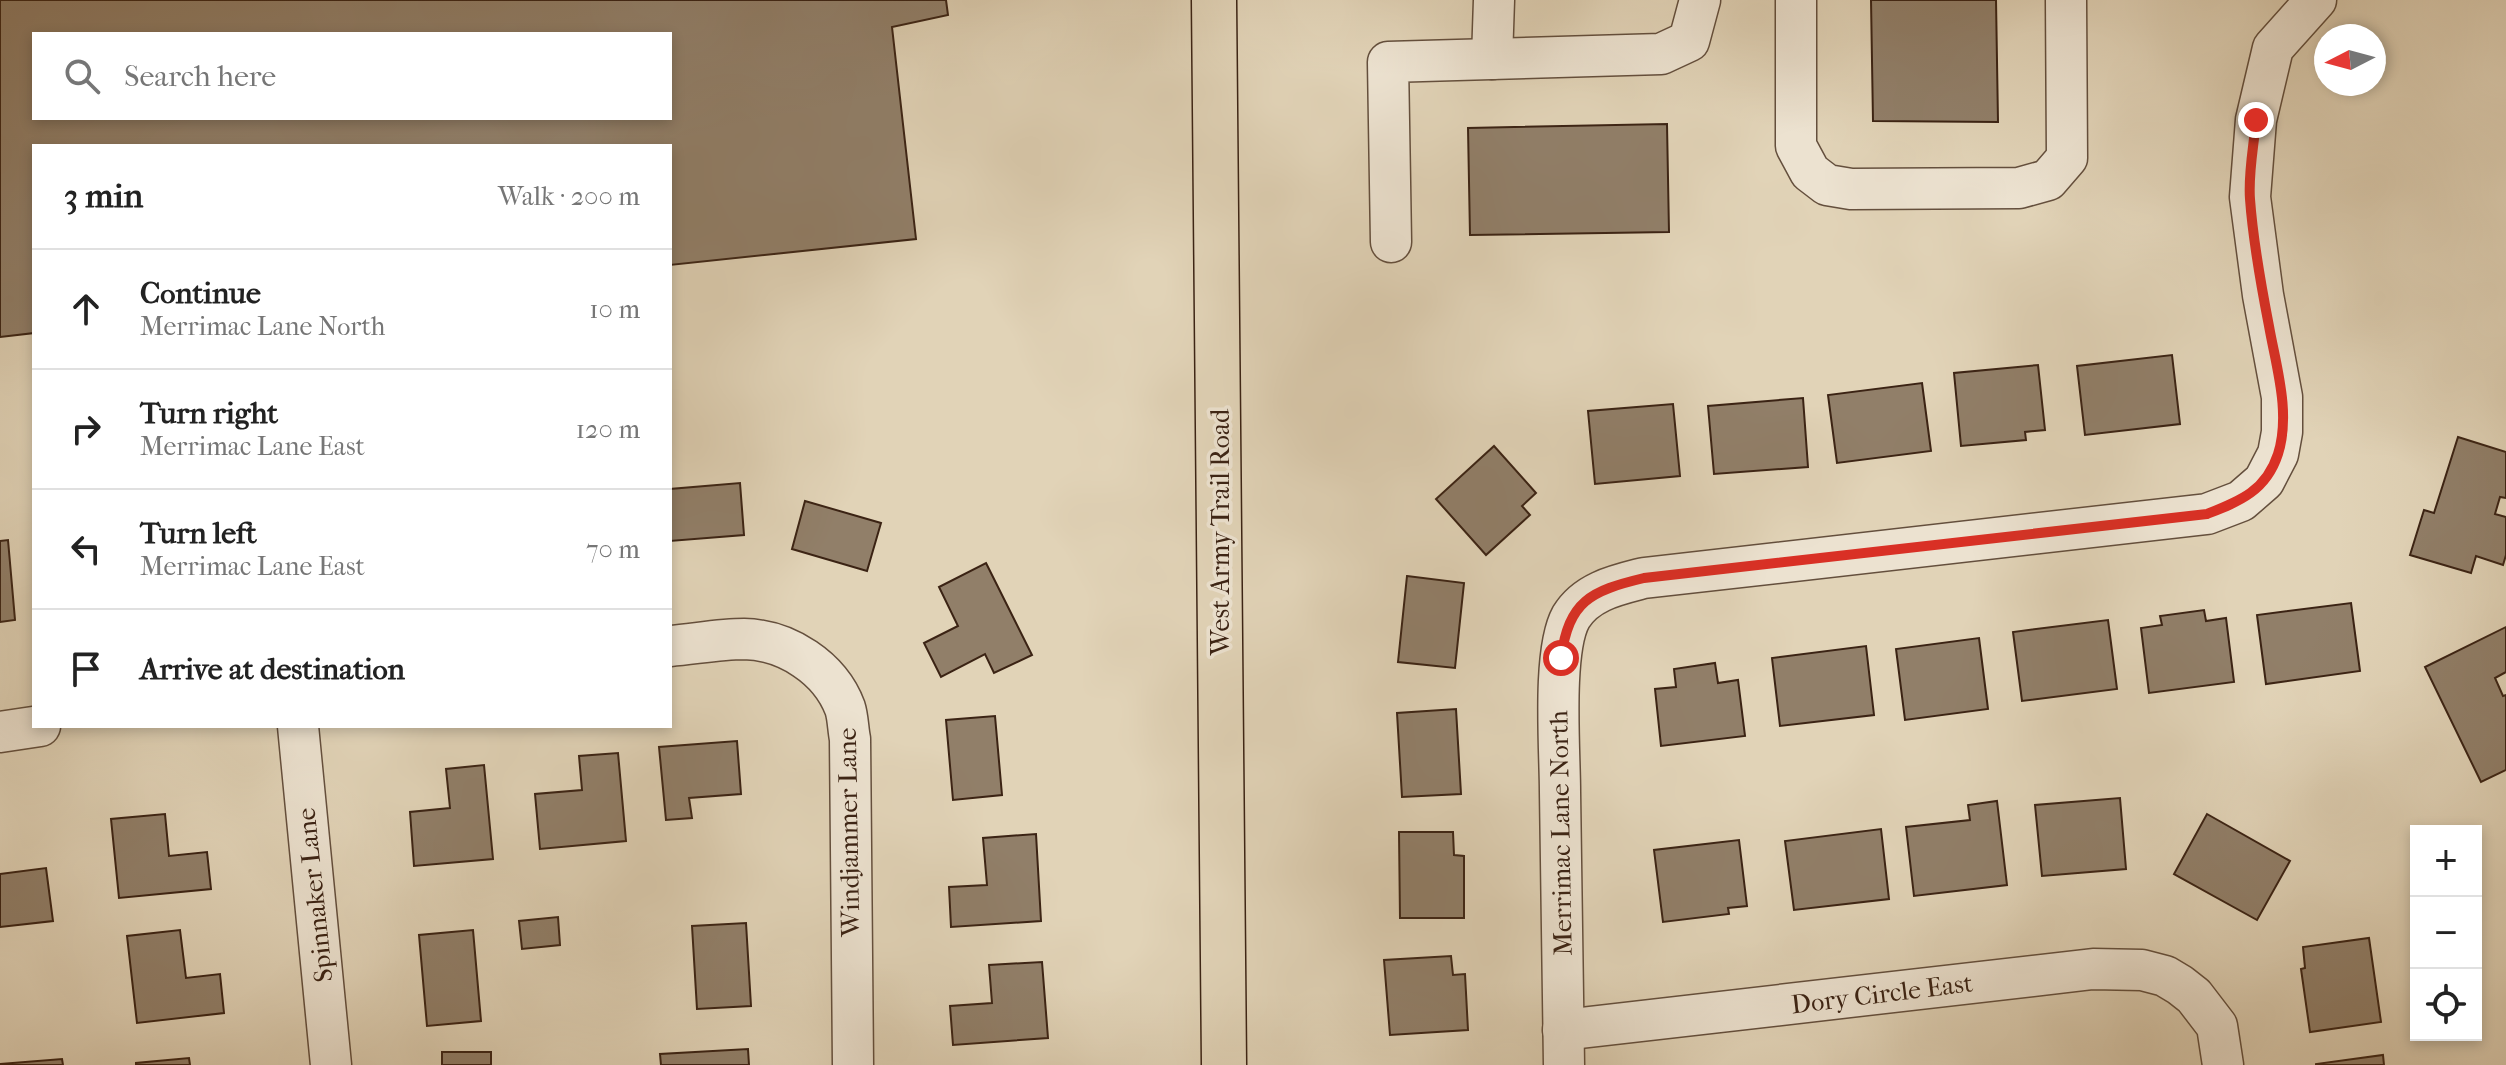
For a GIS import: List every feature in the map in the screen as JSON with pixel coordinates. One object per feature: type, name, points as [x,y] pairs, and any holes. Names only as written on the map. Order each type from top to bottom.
[{"type":"main road","name":"West Army Trail Road","points":[[1214,0],[1224,1065]]},
{"type":"street","points":[[1492,59],[1494,0]]},
{"type":"street","points":[[1391,242],[1388,62],[1661,54],[1689,41],[1700,0]]},
{"type":"street","points":[[1796,0],[1796,146],[1810,172],[1827,185],[1851,189],[2019,188],[2048,180],[2067,158],[2066,0]]},
{"type":"street","name":"Merrimac Lane North","points":[[1563,1048],[1559,699],[1565,633],[1572,617],[1581,605],[1598,592],[1644,578],[2207,514],[2241,501],[2264,481],[2278,454],[2282,432],[2282,397],[2263,295],[2250,197],[2256,120],[2273,48],[2316,0]]},
{"type":"street","name":"Windjammer Lane","points":[[672,646],[744,639],[772,643],[818,668],[835,686],[846,711],[850,739],[853,1065]]},
{"type":"street","points":[[0,732],[32,727]]},
{"type":"street","name":"Spinnaker Lane","points":[[298,728],[331,1065]]},
{"type":"street","name":"Dory Circle East","points":[[1563,1048],[2093,969],[2133,969],[2165,976],[2194,996],[2217,1026],[2223,1065]]},
{"type":"building","points":[[0,0],[946,0],[948,15],[892,27],[916,239],[672,265],[672,144],[32,144],[32,333],[0,337]]},
{"type":"building","points":[[1871,0],[1996,0],[1998,122],[1873,121]]},
{"type":"building","points":[[1667,124],[1669,232],[1470,235],[1468,128]]},
{"type":"building","points":[[2172,355],[2180,424],[2085,435],[2077,366]]},
{"type":"building","points":[[2038,365],[2045,430],[2025,432],[2026,440],[1961,446],[1954,373]]},
{"type":"building","points":[[1922,383],[1931,451],[1837,463],[1828,395]]},
{"type":"building","points":[[1803,398],[1808,467],[1714,474],[1708,406]]},
{"type":"building","points":[[1673,404],[1680,476],[1595,484],[1588,411]]},
{"type":"building","points":[[2458,437],[2506,452],[2506,498],[2500,497],[2495,514],[2506,517],[2506,555],[2503,565],[2476,556],[2471,573],[2410,555],[2424,510],[2434,513]]},
{"type":"building","points":[[1494,446],[1536,493],[1522,506],[1530,515],[1486,555],[1436,499]]},
{"type":"building","points":[[740,483],[744,535],[672,541],[672,489]]},
{"type":"building","points":[[805,501],[881,523],[867,571],[792,549]]},
{"type":"building","points":[[8,540],[15,620],[0,622],[0,541]]},
{"type":"building","points":[[986,563],[1032,655],[994,673],[985,654],[941,677],[924,643],[958,626],[939,587]]},
{"type":"building","points":[[1407,576],[1464,583],[1455,668],[1398,662]]},
{"type":"building","points":[[2351,603],[2360,671],[2266,684],[2257,615]]},
{"type":"building","points":[[2204,610],[2206,621],[2226,618],[2234,682],[2149,693],[2141,628],[2162,625],[2160,616]]},
{"type":"building","points":[[2108,620],[2117,689],[2022,701],[2013,632]]},
{"type":"building","points":[[2506,627],[2506,672],[2495,678],[2503,696],[2506,695],[2506,770],[2481,782],[2425,667]]},
{"type":"building","points":[[1979,638],[1988,709],[1905,720],[1896,649]]},
{"type":"building","points":[[1866,646],[1874,715],[1780,726],[1772,658]]},
{"type":"building","points":[[1715,663],[1718,683],[1738,680],[1745,736],[1661,746],[1655,689],[1676,687],[1674,669]]},
{"type":"building","points":[[1456,709],[1461,794],[1402,797],[1397,713]]},
{"type":"building","points":[[995,716],[1002,795],[953,800],[946,720]]},
{"type":"building","points":[[737,741],[741,794],[689,798],[692,818],[666,820],[659,747]]},
{"type":"building","points":[[618,753],[626,841],[540,849],[535,794],[582,790],[579,756]]},
{"type":"building","points":[[484,765],[493,859],[414,866],[410,812],[450,808],[446,769]]},
{"type":"building","points":[[2120,798],[2126,869],[2042,876],[2035,805]]},
{"type":"building","points":[[1997,801],[2007,885],[1914,896],[1906,827],[1970,820],[1968,805]]},
{"type":"building","points":[[165,814],[169,856],[207,852],[211,889],[119,898],[111,819]]},
{"type":"building","points":[[2207,814],[2290,861],[2257,920],[2174,874]]},
{"type":"building","points":[[1881,829],[1889,899],[1794,910],[1785,841]]},
{"type":"building","points":[[1399,832],[1453,832],[1454,855],[1464,856],[1464,918],[1400,918]]},
{"type":"building","points":[[1036,834],[1041,921],[951,927],[949,887],[987,885],[983,838]]},
{"type":"building","points":[[1739,840],[1747,906],[1728,908],[1729,914],[1663,922],[1654,850]]},
{"type":"building","points":[[46,868],[53,921],[0,927],[0,874]]},
{"type":"building","points":[[558,917],[560,945],[522,949],[519,921]]},
{"type":"building","points":[[746,923],[751,1006],[697,1009],[692,926]]},
{"type":"building","points":[[180,930],[186,978],[220,974],[224,1013],[137,1023],[127,936]]},
{"type":"building","points":[[473,930],[481,1021],[427,1026],[419,935]]},
{"type":"building","points":[[2369,938],[2381,1022],[2310,1032],[2301,969],[2305,968],[2303,947]]},
{"type":"building","points":[[1451,956],[1453,975],[1465,974],[1468,1030],[1390,1035],[1384,960]]},
{"type":"building","points":[[1042,962],[1048,1038],[953,1045],[950,1006],[992,1003],[989,965]]},
{"type":"building","points":[[748,1049],[749,1065],[661,1065],[660,1054]]},
{"type":"building","points":[[442,1052],[491,1052],[491,1065],[442,1065]]},
{"type":"building","points":[[2383,1055],[2384,1065],[2316,1065],[2316,1064]]},
{"type":"building","points":[[189,1058],[190,1065],[136,1065],[136,1063]]},
{"type":"building","points":[[62,1059],[63,1065],[0,1065],[0,1064]]},
{"type":"route","points":[[1561,658],[1565,633],[1581,605],[1598,592],[1644,578],[2207,514],[2241,501],[2264,481],[2278,454],[2282,432],[2282,397],[2263,295],[2250,197],[2256,120]]}]
